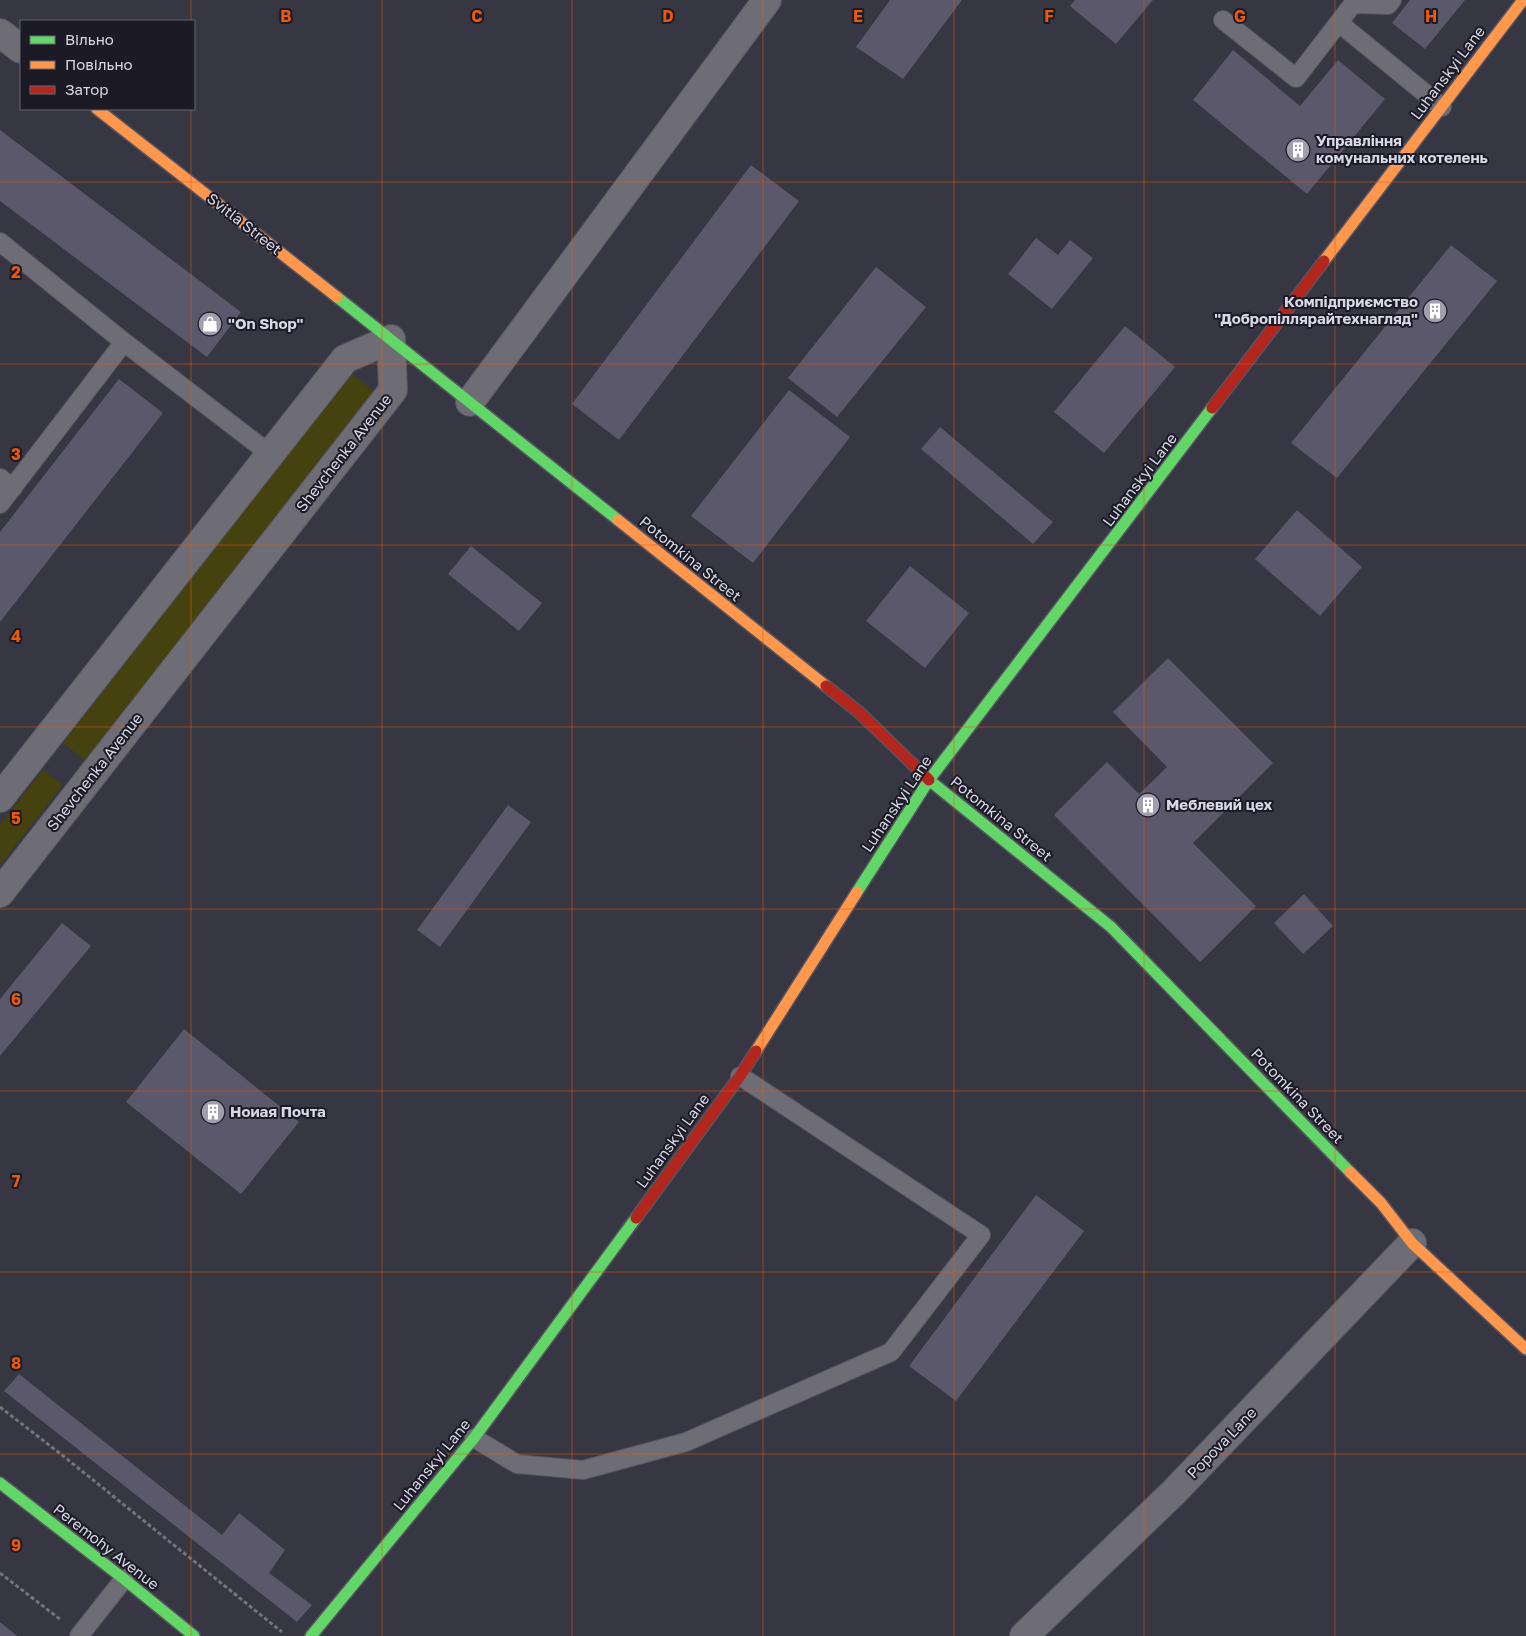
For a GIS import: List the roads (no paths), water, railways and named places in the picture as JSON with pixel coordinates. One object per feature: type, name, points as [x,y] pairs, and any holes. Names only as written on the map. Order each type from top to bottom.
[{"type":"street","points":[[470,402],[767,0]]},
{"type":"street","name":"Luhanskyi Lane","points":[[311,1636],[474,1438],[740,1076],[929,780],[1523,0]]},
{"type":"street","points":[[0,33],[20,48]]},
{"type":"street","name":"Svitla Street","points":[[98,110],[391,339]]},
{"type":"street","points":[[0,798],[345,359],[391,339]]},
{"type":"street","name":"Potomkina Street","points":[[391,339],[860,713],[929,780],[1111,927],[1381,1203],[1412,1243],[1526,1349]]},
{"type":"street","name":"Shevchenka Avenue","points":[[0,893],[393,390],[391,339]]},
{"type":"street","name":"Popova Lane","points":[[1024,1636],[1174,1492],[1412,1243]]},
{"type":"street","name":"Peremohy Avenue","points":[[0,1483],[194,1636]]},
{"type":"lane","points":[[1223,20],[1296,78],[1353,4],[1388,5],[1392,0]]},
{"type":"lane","points":[[1339,23],[1442,107]]},
{"type":"lane","points":[[0,242],[124,342],[270,454]]},
{"type":"lane","points":[[0,504],[7,483],[124,342]]},
{"type":"lane","points":[[474,1438],[517,1464],[583,1470],[686,1442],[891,1352],[982,1235],[740,1076]]},
{"type":"lane","points":[[79,1635],[124,1579]]},
{"type":"place","name":"Управління комунальних котелень","points":[[1298,150]]},
{"type":"place","name":"Компідприємство \"Добропіллярайтехнагляд\"","points":[[1435,311]]},
{"type":"place","name":"\"On Shop\"","points":[[210,324]]},
{"type":"place","name":"Меблевий цех","points":[[1148,805]]},
{"type":"place","name":"Ноиая Почта","points":[[213,1112]]}]
